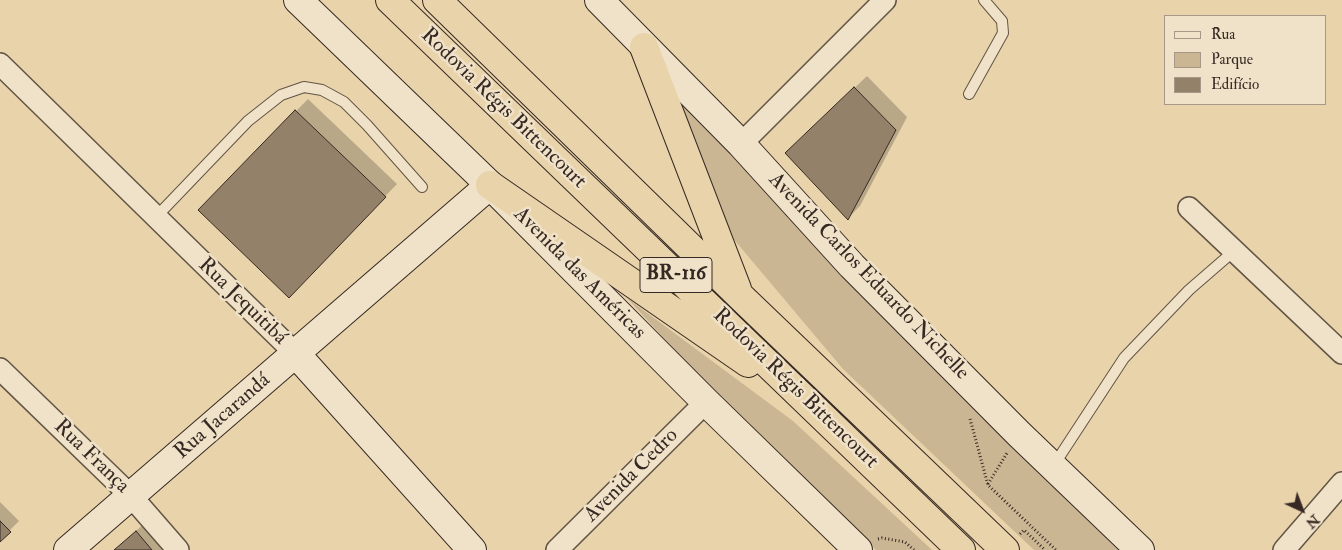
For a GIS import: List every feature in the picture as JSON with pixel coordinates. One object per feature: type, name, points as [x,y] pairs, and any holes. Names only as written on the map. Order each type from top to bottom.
[{"type":"highway","name":"Rodovia Régis Bittencourt","points":[[390,0],[961,550]]},
{"type":"highway","name":"Rodovia Régis Bittencourt","points":[[437,0],[741,297],[1005,550]]},
{"type":"highway","points":[[644,47],[741,297]]},
{"type":"highway","points":[[490,186],[814,408]]},
{"type":"main road","name":"Avenida das Américas","points":[[298,0],[490,186],[706,402],[858,550]]},
{"type":"main road","name":"Avenida Carlos Eduardo Nichelle","points":[[599,0],[741,144],[852,266],[1019,434],[1140,550]]},
{"type":"main road","name":"Rua Jacarandá","points":[[68,550],[490,186]]},
{"type":"main road","name":"Rua Jequitibá","points":[[296,354],[472,550]]},
{"type":"street","points":[[741,144],[885,0]]},
{"type":"street","name":"Rua Jequitibá","points":[[0,64],[296,354]]},
{"type":"street","points":[[1189,208],[1342,353]]},
{"type":"street","name":"Rua França","points":[[0,369],[131,496],[178,550]]},
{"type":"street","name":"Avenida Cedro","points":[[557,550],[706,402]]},
{"type":"street","points":[[1284,550],[1342,484]]},
{"type":"lane","points":[[969,94],[1003,33],[1002,21],[984,0]]},
{"type":"lane","points":[[156,217],[248,121],[281,94],[304,87],[322,90],[344,102],[422,186]]},
{"type":"lane","points":[[1053,466],[1124,358],[1189,290],[1234,251]]},
{"type":"path","points":[[970,418],[988,485],[1056,550]]},
{"type":"path","points":[[988,485],[1019,434]]},
{"type":"path","points":[[1024,530],[1045,550]]},
{"type":"path","points":[[858,550],[882,538],[905,542],[914,550]]},
{"type":"green space","points":[[668,80],[1129,550],[1034,550],[843,369],[715,217]]},
{"type":"green space","points":[[627,298],[793,421],[932,550],[876,550],[714,393]]},
{"type":"building","points":[[854,87],[896,130],[848,220],[785,153]]},
{"type":"building","points":[[295,110],[386,197],[289,298],[198,210]]},
{"type":"building","points":[[0,521],[11,532],[0,542]]},
{"type":"building","points":[[136,531],[152,550],[114,550]]}]
